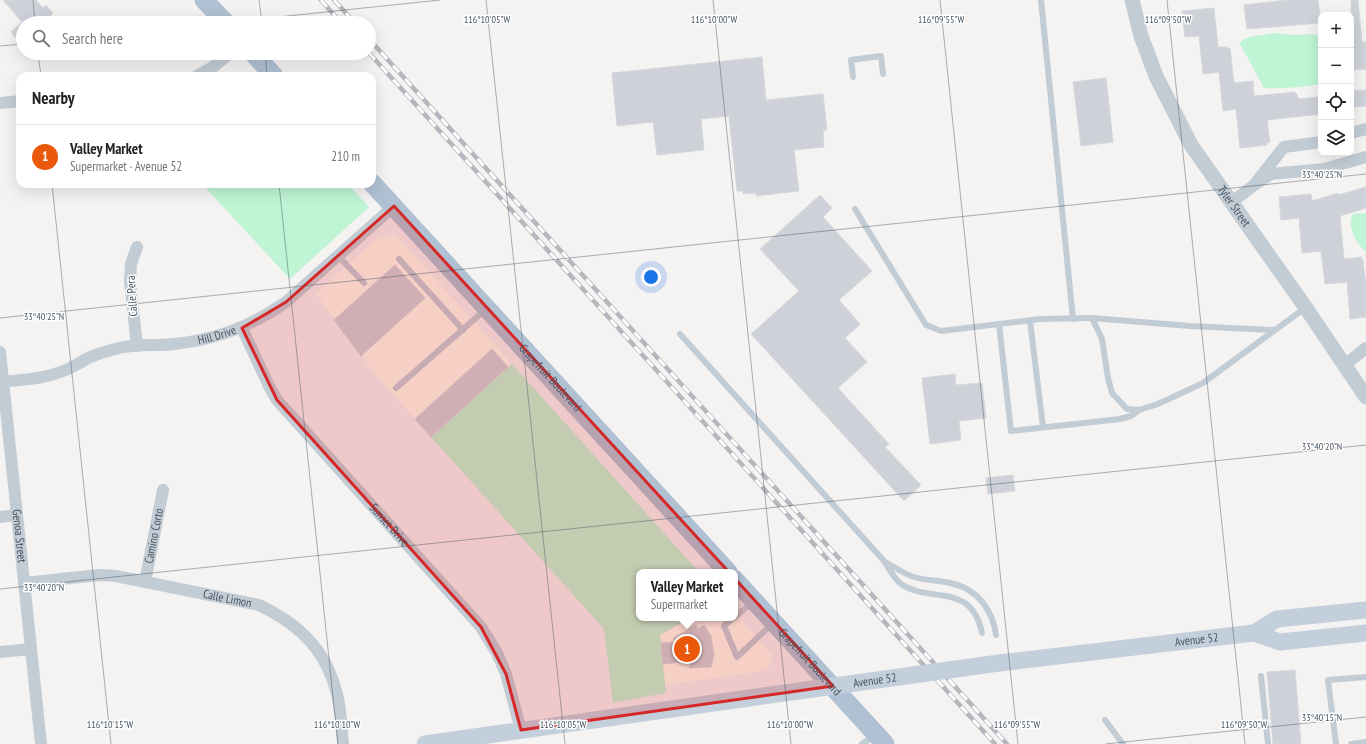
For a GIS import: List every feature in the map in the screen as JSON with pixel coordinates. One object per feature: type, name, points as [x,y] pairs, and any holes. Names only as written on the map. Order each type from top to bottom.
[{"type":"main road","points":[[204,0],[219,16]]},
{"type":"main road","points":[[259,60],[270,72]]},
{"type":"main road","name":"Grapefruit Boulevard","points":[[376,187],[725,569]]},
{"type":"main road","name":"Grapefruit Boulevard","points":[[738,583],[774,622],[874,741]]},
{"type":"main road","name":"Avenue 52","points":[[425,744],[523,737],[749,698],[999,663],[1254,633],[1278,619],[1366,610]]},
{"type":"main road","name":"Avenue 52","points":[[1254,633],[1280,642],[1366,633]]},
{"type":"street","name":"Tyler Street","points":[[1132,0],[1141,36],[1156,76],[1191,145],[1306,308],[1366,397]]},
{"type":"street","points":[[205,72],[214,67],[222,60]]},
{"type":"street","points":[[0,103],[16,101]]},
{"type":"street","points":[[1354,132],[1366,129]]},
{"type":"street","points":[[1254,185],[1284,147],[1318,142]]},
{"type":"street","points":[[1232,203],[1254,185],[1271,174],[1324,169],[1366,157]]},
{"type":"street","name":"Hill Drive","points":[[2,382],[51,376],[65,371],[92,356],[122,348],[193,342],[217,337],[242,328],[286,302],[394,206]]},
{"type":"street","name":"Calle Pera","points":[[137,247],[131,264],[130,281],[137,346]]},
{"type":"street","name":"Sunset Drive","points":[[242,328],[277,400],[481,627],[497,654],[506,674],[523,737]]},
{"type":"street","points":[[1345,365],[1366,348]]},
{"type":"street","name":"Genoa Street","points":[[0,352],[41,744]]},
{"type":"street","name":"Camino Corto","points":[[145,582],[163,490]]},
{"type":"street","points":[[0,517],[17,515]]},
{"type":"street","name":"Calle Limon","points":[[24,583],[99,575],[116,576],[259,605],[279,615],[308,638],[326,665],[334,683],[339,704],[343,744]]},
{"type":"street","points":[[0,652],[31,648]]},
{"type":"lane","points":[[1041,0],[1073,319]]},
{"type":"lane","points":[[853,77],[851,60],[881,56],[883,74]]},
{"type":"lane","points":[[855,209],[926,325],[941,331],[1030,321],[1092,318],[1190,326],[1274,330]]},
{"type":"lane","points":[[338,256],[364,283]]},
{"type":"lane","points":[[399,259],[463,330]]},
{"type":"lane","points":[[396,388],[487,308]]},
{"type":"lane","points":[[999,324],[1011,431],[1120,419],[1131,416],[1139,410],[1158,404],[1203,383],[1306,308]]},
{"type":"lane","points":[[1092,318],[1102,340],[1112,393],[1126,409],[1139,410]]},
{"type":"lane","points":[[1030,321],[1042,427]]},
{"type":"lane","points":[[680,334],[884,561],[899,583],[910,588],[950,596],[962,602],[972,609],[979,620],[982,633]]},
{"type":"lane","points":[[884,561],[914,577],[954,584],[969,590],[982,600],[991,616],[996,635]]},
{"type":"lane","points":[[950,596],[954,584]]},
{"type":"lane","points":[[738,614],[754,600]]},
{"type":"lane","points":[[730,621],[724,626],[737,657],[774,622]]},
{"type":"lane","points":[[1261,676],[1268,744]]},
{"type":"lane","points":[[1336,744],[1328,680],[1366,677]]},
{"type":"lane","points":[[1104,720],[1123,744]]},
{"type":"lane","points":[[1352,744],[1366,742]]},
{"type":"highlighted area","points":[[394,206],[833,686],[521,730],[506,674],[481,627],[277,400],[242,328],[286,302]]},
{"type":"shaded area","points":[[396,235],[512,364],[431,437],[375,374],[316,294],[378,237]]},
{"type":"shaded area","points":[[738,616],[772,655],[772,659],[768,668],[764,671],[665,685],[660,635],[685,621],[738,621]]},
{"type":"green space","points":[[1275,33],[1318,35],[1318,84],[1293,88],[1264,88],[1239,42],[1249,37]]},
{"type":"green space","points":[[206,188],[352,188],[369,207],[290,279]]},
{"type":"green space","points":[[1366,213],[1366,252],[1356,240],[1352,230],[1351,219],[1353,214]]},
{"type":"green space","points":[[512,364],[696,569],[636,569],[636,621],[685,621],[660,635],[666,693],[613,703],[604,629],[431,437]]},
{"type":"building","points":[[3,0],[36,0],[43,8],[46,5],[53,13],[50,16],[17,16]]},
{"type":"building","points":[[1287,0],[1318,0],[1320,12],[1318,12],[1318,23],[1247,29],[1244,5]]},
{"type":"building","points":[[1351,0],[1358,0],[1362,42],[1366,42],[1366,69],[1354,70],[1354,12],[1351,12]]},
{"type":"building","points":[[1214,8],[1218,47],[1230,48],[1234,83],[1253,81],[1254,96],[1295,92],[1298,99],[1318,97],[1318,114],[1267,120],[1270,142],[1267,143],[1267,145],[1240,148],[1236,109],[1223,111],[1219,72],[1203,74],[1199,36],[1185,37],[1182,11]]},
{"type":"building","points":[[16,27],[16,38],[11,32]]},
{"type":"building","points":[[762,57],[766,100],[823,94],[827,130],[823,130],[824,147],[794,150],[799,191],[756,196],[756,193],[743,194],[743,191],[737,191],[729,116],[701,119],[704,150],[657,155],[653,122],[617,126],[612,73]]},
{"type":"building","points":[[1106,78],[1113,142],[1081,146],[1073,82]]},
{"type":"building","points":[[1366,90],[1366,106],[1354,107],[1354,91]]},
{"type":"building","points":[[1366,187],[1366,208],[1340,216],[1344,259],[1362,257],[1366,285],[1366,317],[1350,319],[1347,282],[1325,284],[1321,251],[1302,253],[1299,218],[1281,220],[1279,197],[1311,194],[1312,201],[1338,193],[1338,195]]},
{"type":"building","points":[[820,195],[832,208],[823,217],[872,271],[839,300],[860,324],[845,338],[867,362],[838,388],[889,444],[885,447],[921,485],[904,501],[751,334],[799,291],[760,249]]},
{"type":"building","points":[[395,265],[425,298],[361,356],[334,320]]},
{"type":"building","points":[[492,349],[508,367],[431,437],[415,419]]},
{"type":"building","points":[[955,374],[956,385],[982,383],[986,418],[959,421],[961,440],[930,444],[922,378]]},
{"type":"building","points":[[1013,475],[1015,491],[988,494],[986,478]]},
{"type":"building","points":[[696,625],[698,629],[704,625],[711,636],[714,655],[711,667],[689,668],[692,661],[663,664],[661,643],[674,642],[674,638]]},
{"type":"building","points":[[1295,670],[1301,744],[1273,744],[1267,672]]},
{"type":"railway","points":[[321,0],[335,16]]},
{"type":"railway","points":[[334,0],[349,16]]},
{"type":"railway","points":[[376,47],[1007,744]]},
{"type":"railway","points":[[375,60],[995,744]]},
{"type":"place","name":"Valley Market","points":[[687,649]]}]
